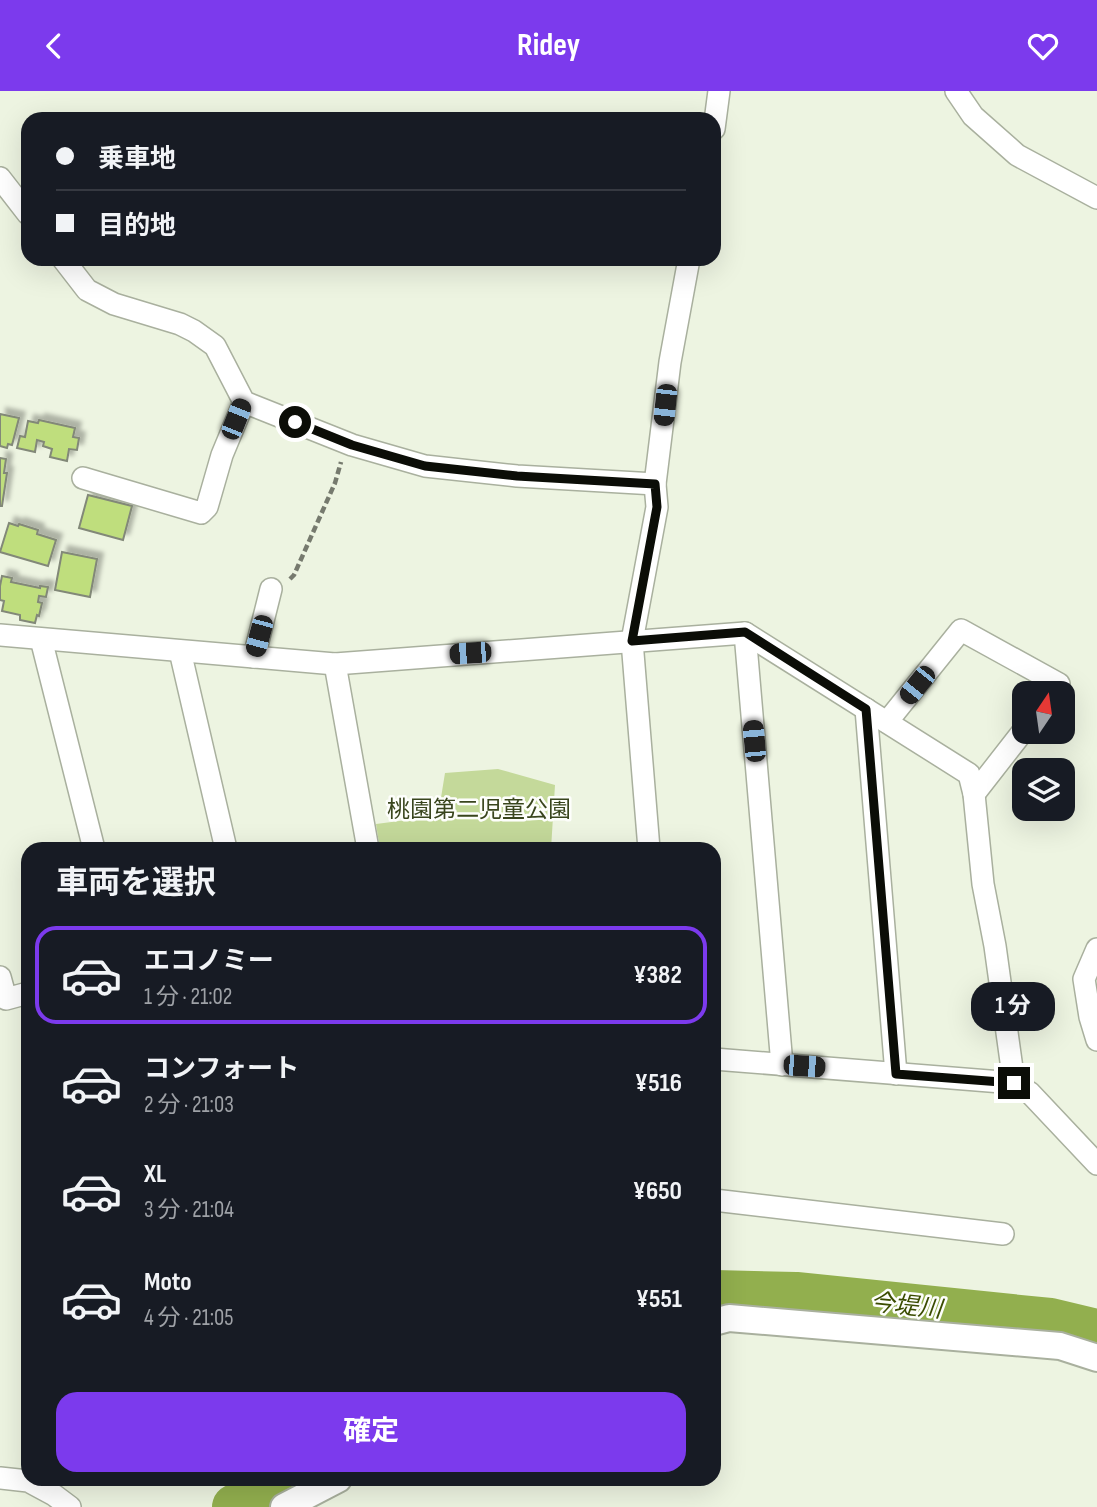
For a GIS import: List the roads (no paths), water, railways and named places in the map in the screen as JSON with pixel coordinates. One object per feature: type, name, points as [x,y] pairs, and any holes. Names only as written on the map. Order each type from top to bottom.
[{"type":"street","points":[[716,112],[719,91]]},
{"type":"street","points":[[956,91],[973,116],[1017,155],[1092,189]]},
{"type":"street","points":[[0,179],[21,205]]},
{"type":"street","points":[[68,266],[87,290],[114,304],[180,324],[215,346],[244,402],[352,445],[425,466],[530,477],[655,484]]},
{"type":"street","points":[[648,842],[632,641],[657,507],[655,484],[670,362],[688,266]]},
{"type":"street","points":[[83,478],[201,513],[207,507],[222,455],[244,402]]},
{"type":"street","points":[[254,657],[271,592]]},
{"type":"street","points":[[887,722],[961,629],[1054,681]]},
{"type":"street","points":[[745,632],[782,1065]]},
{"type":"street","points":[[0,635],[335,664],[745,632],[969,774],[1014,1083]]},
{"type":"street","points":[[41,639],[92,842]]},
{"type":"street","points":[[180,650],[224,842]]},
{"type":"street","points":[[335,664],[367,842]]},
{"type":"street","points":[[866,709],[896,1074]]},
{"type":"street","points":[[974,794],[1013,744]]},
{"type":"street","points":[[1097,949],[1084,979],[1097,1040]]},
{"type":"street","points":[[0,977],[6,999],[21,995]]},
{"type":"street","points":[[721,1060],[1014,1083],[1030,1093],[1097,1164]]},
{"type":"street","points":[[721,1201],[1003,1234]]},
{"type":"street","points":[[721,1320],[729,1318],[1060,1346],[1097,1358]]},
{"type":"street","points":[[0,1478],[21,1480]]},
{"type":"street","points":[[37,1486],[70,1507]]},
{"type":"street","points":[[284,1507],[327,1491]]},
{"type":"waterway","name":"今堤川","points":[[721,1293],[796,1295],[1050,1321],[1097,1332]]},
{"type":"waterway","name":"今堤川","points":[[235,1507],[276,1486]]},
{"type":"park label","name":"桃園第二児童公園","points":[[479,810]]}]
